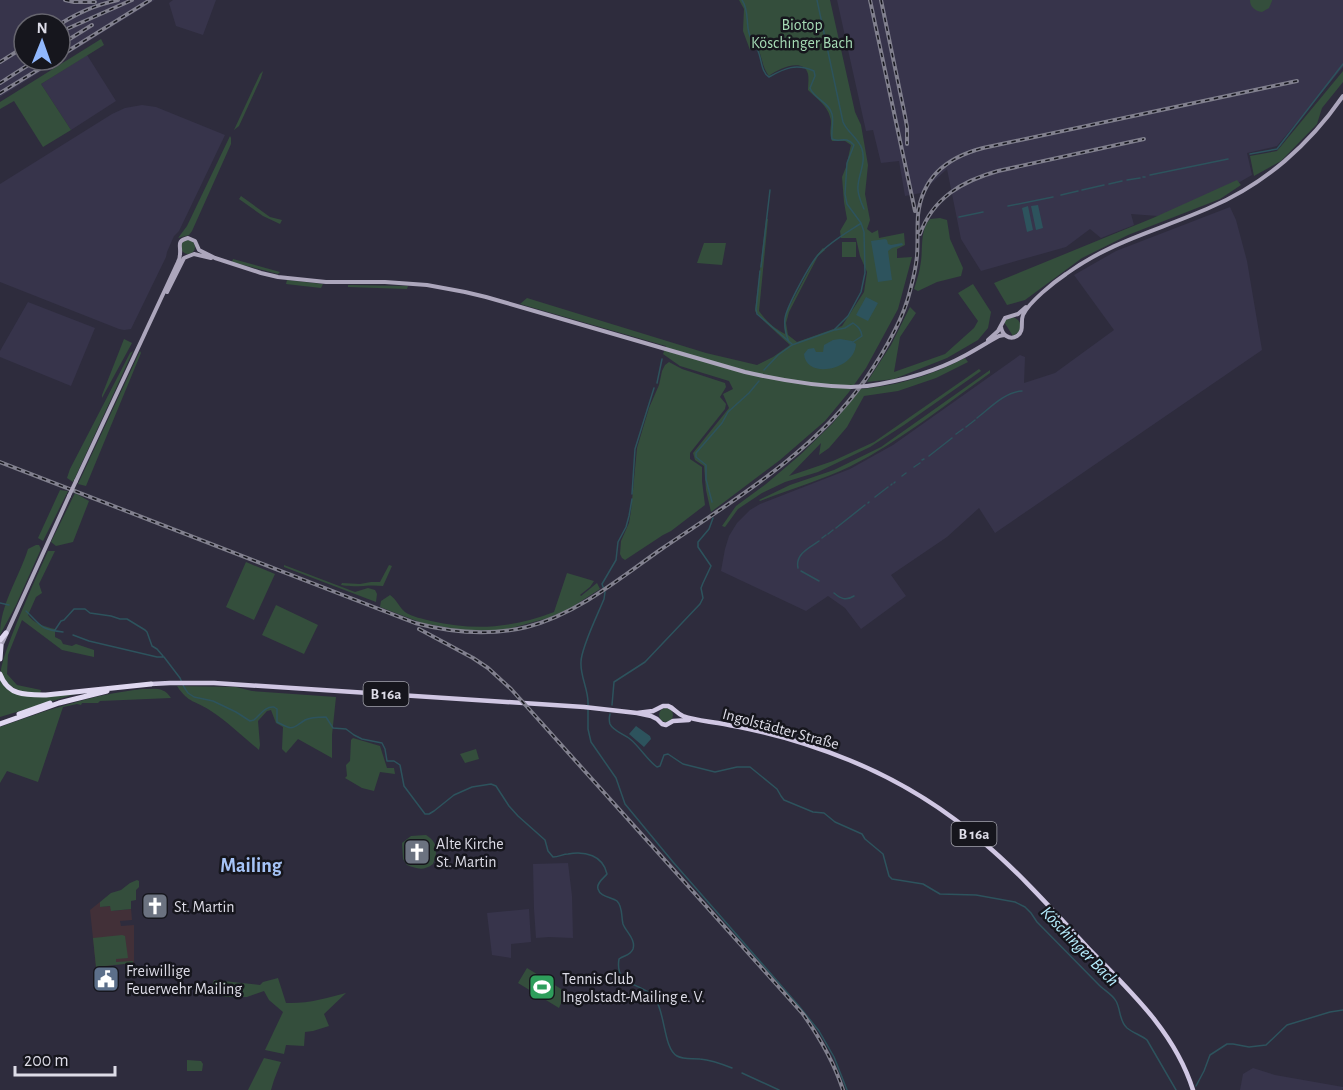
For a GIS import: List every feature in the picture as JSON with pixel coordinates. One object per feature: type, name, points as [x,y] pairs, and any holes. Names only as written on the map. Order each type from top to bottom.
[{"type":"highway","points":[[0,659],[0,646],[6,633]]},
{"type":"highway","points":[[0,674],[7,687],[21,694],[46,695],[106,688]]},
{"type":"highway","name":"B 16a","points":[[0,723],[57,701],[106,688],[151,684]]},
{"type":"highway","name":"B 16a","points":[[0,723],[58,704],[141,685]]},
{"type":"main road","points":[[984,344],[1001,327],[1005,318],[1013,316],[1032,303],[1064,275],[1095,255],[1129,239],[1212,207],[1261,180],[1302,146],[1326,120],[1343,96]]},
{"type":"main road","points":[[6,633],[178,262],[179,244],[186,238],[195,241],[197,248],[194,254]]},
{"type":"main road","points":[[197,248],[215,258]]},
{"type":"main road","points":[[180,252],[187,256]]},
{"type":"main road","points":[[144,335],[184,258],[194,254],[215,258],[261,273],[296,280],[405,283],[465,292],[745,372],[813,385],[851,387],[891,382],[939,368],[1005,335]]},
{"type":"main road","points":[[1001,327],[1005,335],[1011,338],[1017,336],[1022,330],[1023,315],[1032,303]]},
{"type":"main road","points":[[1013,316],[1021,323]]},
{"type":"main road","name":"B 16a","points":[[151,684],[214,682],[637,712],[658,710]]},
{"type":"main road","points":[[663,706],[668,706],[675,711],[674,721],[666,725],[657,719],[656,714],[663,706]]},
{"type":"main road","name":"B 16a","points":[[675,711],[694,719]]},
{"type":"main road","name":"B 16a","points":[[637,712],[657,719]]},
{"type":"main road","name":"B 16a","points":[[674,721],[694,719]]},
{"type":"main road","name":"Ingolstädter Straße","points":[[694,719],[752,730],[829,752],[881,774],[940,809],[982,841],[1018,875],[1141,1004],[1164,1031],[1176,1051],[1193,1090]]},
{"type":"shaded area","points":[[0,0],[155,0],[72,52],[72,12],[12,12],[12,72],[40,72],[0,97]]},
{"type":"shaded area","points":[[173,0],[216,0],[203,35],[176,26],[169,3]]},
{"type":"shaded area","points":[[837,0],[1343,0],[1343,67],[1277,146],[1247,153],[1252,175],[1215,196],[1158,216],[1131,214],[1134,225],[1101,238],[1090,229],[1066,247],[981,271],[961,239],[947,169],[921,193],[905,196],[899,161],[881,163],[873,130],[866,131]]},
{"type":"shaded area","points":[[87,55],[116,101],[71,130],[41,84],[60,72],[72,72],[72,64]]},
{"type":"shaded area","points":[[142,105],[156,107],[225,135],[179,231],[174,236],[131,329],[119,329],[0,282],[0,184],[112,114],[125,108]]},
{"type":"shaded area","points":[[1038,205],[1043,228],[1036,230],[1031,206]]},
{"type":"shaded area","points":[[1028,206],[1033,230],[1027,232],[1022,208]]},
{"type":"shaded area","points":[[1230,207],[1236,220],[1247,261],[1262,350],[995,533],[979,508],[947,537],[891,575],[906,596],[861,629],[845,608],[828,596],[806,611],[721,571],[729,536],[737,523],[750,510],[850,469],[893,445],[1020,355],[1025,357],[1024,383],[1055,373],[1114,330],[1074,275],[1116,251]]},
{"type":"shaded area","points":[[885,239],[891,245],[902,243],[903,245],[888,251],[892,280],[878,282],[871,241]]},
{"type":"shaded area","points":[[866,297],[878,303],[868,321],[856,315]]},
{"type":"shaded area","points":[[28,302],[95,328],[71,386],[0,357],[0,351]]},
{"type":"shaded area","points":[[840,339],[856,344],[854,353],[848,360],[840,365],[821,369],[807,362],[804,354],[808,349],[814,348],[816,352],[823,352],[824,345]]},
{"type":"shaded area","points":[[636,726],[650,736],[651,739],[644,747],[629,734]]},
{"type":"shaded area","points":[[568,863],[573,938],[536,938],[533,864]]},
{"type":"shaded area","points":[[100,902],[100,907],[111,906],[112,911],[131,909],[132,920],[120,921],[121,926],[134,925],[134,963],[96,967],[90,910]]},
{"type":"shaded area","points":[[529,909],[531,942],[511,944],[511,958],[492,955],[487,913]]},
{"type":"shaded area","points":[[1253,1068],[1275,1075],[1343,1088],[1342,1090],[1240,1090],[1243,1074]]},
{"type":"green space","name":"Biotop Köschinger Bach","points":[[739,0],[830,0],[855,112],[861,125],[868,165],[865,194],[870,220],[867,229],[872,233],[878,230],[879,238],[904,233],[905,245],[897,249],[897,258],[912,257],[898,309],[866,368],[849,392],[825,421],[780,460],[711,512],[704,466],[695,460],[693,453],[729,408],[723,394],[733,389],[729,381],[680,366],[663,354],[666,346],[520,304],[527,298],[706,353],[757,365],[790,345],[755,311],[766,219],[768,219],[759,311],[785,334],[784,323],[787,311],[817,255],[823,248],[825,250],[818,256],[789,312],[786,323],[788,335],[797,342],[842,326],[864,292],[867,272],[856,238],[841,238],[840,231],[847,219],[842,177],[851,145],[845,141],[832,141],[829,113],[808,90],[806,69],[796,65],[790,66],[769,76],[757,46],[750,50],[743,31],[744,9]]},
{"type":"green space","points":[[1250,0],[1272,1],[1269,8],[1262,12],[1253,8]]},
{"type":"green space","points":[[101,39],[104,45],[72,65],[72,57]]},
{"type":"green space","points":[[263,71],[239,126],[234,130],[260,74]]},
{"type":"green space","points":[[1343,71],[1343,82],[1322,108],[1317,124],[1281,161],[1254,176],[1250,156],[1277,151]]},
{"type":"green space","points":[[48,72],[60,72],[41,84],[71,130],[43,147],[14,101],[0,109],[0,102]]},
{"type":"green space","points":[[230,136],[231,144],[192,231],[189,235],[178,238],[187,226]]},
{"type":"green space","points":[[1237,180],[1241,185],[1220,199],[1128,235],[1082,258],[1025,300],[1007,305],[994,283],[1153,218]]},
{"type":"green space","points":[[241,196],[270,217],[282,220],[280,224],[263,216],[239,199]]},
{"type":"green space","points":[[930,219],[947,220],[950,239],[963,268],[961,276],[937,282],[918,291],[914,289],[921,264],[922,238],[925,228]]},
{"type":"green space","points":[[188,240],[193,242],[195,247],[193,252],[188,254],[183,252],[181,247],[183,242]]},
{"type":"green space","points":[[842,242],[856,242],[856,257],[842,257]]},
{"type":"green space","points":[[704,243],[726,243],[722,265],[697,263]]},
{"type":"green space","points":[[233,259],[280,272],[278,274],[232,262]]},
{"type":"green space","points":[[287,280],[323,284],[321,288],[286,284]]},
{"type":"green space","points":[[973,284],[991,312],[988,328],[978,340],[947,358],[894,379],[867,382],[891,345],[910,307],[916,313],[900,337],[894,372],[945,354],[974,328],[978,321],[958,293]]},
{"type":"green space","points":[[348,285],[408,286],[407,289],[348,287]]},
{"type":"green space","points":[[1012,317],[1018,320],[1020,326],[1020,331],[1013,336],[1004,322]]},
{"type":"green space","points":[[124,339],[132,343],[102,398],[102,395]]},
{"type":"green space","points":[[133,351],[73,482],[67,478],[70,469]]},
{"type":"green space","points":[[140,351],[86,486],[78,484]]},
{"type":"green space","points":[[965,358],[968,362],[936,378],[898,391],[864,396],[847,427],[829,448],[819,455],[821,443],[789,476],[833,461],[874,442],[979,369],[981,371],[870,447],[818,472],[785,482],[762,493],[738,509],[725,527],[722,526],[736,506],[800,455],[832,424],[861,389],[914,379]]},
{"type":"green space","points":[[669,362],[682,369],[725,383],[726,387],[720,397],[726,404],[725,409],[690,453],[690,459],[702,467],[705,505],[671,531],[625,560],[620,554],[621,541],[629,523],[637,448],[662,371]]},
{"type":"green space","points":[[990,370],[990,373],[939,410],[869,456],[829,476],[759,500],[790,485],[834,470],[881,447]]},
{"type":"green space","points":[[60,490],[68,491],[43,541],[38,538]]},
{"type":"green space","points":[[75,493],[89,501],[73,542],[56,546],[51,542]]},
{"type":"green space","points":[[39,545],[41,549],[0,635],[3,613],[11,591],[28,549]]},
{"type":"green space","points":[[48,551],[55,551],[39,584],[42,593],[36,597],[28,615],[40,624],[55,629],[55,637],[63,644],[72,646],[76,644],[94,650],[94,657],[62,650],[22,620],[8,655],[7,674],[17,685],[41,690],[40,694],[13,687],[1,673],[13,633]]},
{"type":"green space","points":[[246,562],[275,574],[254,620],[226,607]]},
{"type":"green space","points":[[284,565],[355,592],[368,588],[375,590],[376,602],[284,567]]},
{"type":"green space","points":[[389,565],[392,566],[383,586],[341,585],[342,583],[380,582]]},
{"type":"green space","points":[[567,573],[594,581],[581,596],[597,583],[600,589],[569,609],[548,618],[504,630],[467,631],[422,623],[380,607],[381,601],[390,595],[405,612],[414,617],[463,626],[508,625],[554,612]]},
{"type":"green space","points":[[276,605],[318,625],[304,654],[262,635]]},
{"type":"green space","points":[[0,680],[6,688],[16,694],[76,694],[0,717]]},
{"type":"green space","points":[[177,686],[236,687],[252,691],[336,697],[332,758],[298,739],[286,753],[282,749],[283,727],[276,723],[271,710],[267,711],[258,721],[259,750],[217,715],[189,699]]},
{"type":"green space","points":[[142,689],[162,690],[171,698],[100,701],[63,707],[38,782],[7,771],[0,783],[0,727],[87,699]]},
{"type":"green space","points":[[663,708],[669,708],[673,715],[669,722],[663,722],[659,718],[659,712]]},
{"type":"green space","points":[[353,738],[380,746],[387,768],[394,768],[395,774],[380,772],[374,791],[362,788],[345,778]]},
{"type":"green space","points":[[476,749],[479,759],[465,763],[460,754]]},
{"type":"green space","points":[[426,835],[433,841],[436,848],[433,864],[420,869],[407,865],[403,859],[402,843],[411,836]]},
{"type":"green space","points":[[137,880],[139,887],[136,890],[136,900],[131,901],[131,909],[111,911],[110,906],[100,907],[100,902],[111,893]]},
{"type":"green space","points":[[125,936],[128,958],[116,959],[116,962],[133,961],[133,963],[96,967],[93,938]]},
{"type":"green space","name":"Tennis Club Ingolstadt-Mailing e. V.","points":[[527,968],[566,992],[559,1008],[518,983]]},
{"type":"green space","points":[[278,978],[286,1003],[309,1002],[346,993],[324,1014],[329,1026],[305,1032],[304,1046],[286,1045],[284,1054],[265,1050],[283,1012],[269,1000],[264,991],[247,997],[224,997],[211,988],[214,980],[260,985]]},
{"type":"green space","points":[[264,1058],[281,1062],[271,1090],[248,1090]]},
{"type":"green space","points":[[187,1060],[201,1061],[202,1071],[187,1071]]},
{"type":"waterway","name":"Köschinger Bach","points":[[742,0],[749,33],[766,75],[769,77],[796,67],[814,71],[815,76],[810,88],[830,110],[833,117],[832,139],[848,140],[854,145],[847,163],[845,194],[847,204],[861,223],[864,232],[865,273],[861,292],[848,316],[834,330],[792,345],[778,355],[764,370]]},
{"type":"waterway","points":[[817,0],[843,122],[862,149],[863,163],[858,189],[864,209]]},
{"type":"waterway","points":[[1250,154],[1277,149],[1343,64]]},
{"type":"waterway","points":[[1150,175],[1228,159]]},
{"type":"waterway","points":[[1127,180],[1140,178]]},
{"type":"waterway","points":[[1109,184],[1122,181]]},
{"type":"waterway","points":[[1082,190],[1104,185]]},
{"type":"waterway","points":[[761,267],[770,190]]},
{"type":"waterway","points":[[1061,195],[1078,191]]},
{"type":"waterway","points":[[1008,206],[1053,197]]},
{"type":"waterway","points":[[959,217],[983,212]]},
{"type":"waterway","points":[[789,342],[785,318],[794,295],[810,267],[828,246],[860,224]]},
{"type":"waterway","points":[[760,271],[757,314],[792,344]]},
{"type":"waterway","name":"Köschinger Bach","points":[[835,330],[853,323],[862,336],[853,342]]},
{"type":"waterway","points":[[657,383],[662,359]]},
{"type":"waterway","name":"Köschinger Bach","points":[[712,502],[706,479],[706,465],[696,457],[696,453],[722,423],[728,412],[759,381]]},
{"type":"waterway","points":[[632,494],[635,449],[654,388]]},
{"type":"waterway","points":[[977,418],[1004,397],[1022,391]]},
{"type":"waterway","points":[[966,427],[975,420]]},
{"type":"waterway","points":[[956,434],[963,429]]},
{"type":"waterway","points":[[929,456],[952,438]]},
{"type":"waterway","points":[[914,467],[920,463]]},
{"type":"waterway","points":[[902,476],[906,473]]},
{"type":"waterway","points":[[875,497],[888,487]]},
{"type":"waterway","points":[[588,705],[581,668],[582,656],[604,599],[605,592],[602,584],[616,560],[618,542],[626,527],[632,499]]},
{"type":"waterway","points":[[836,528],[865,505]]},
{"type":"waterway","name":"Köschinger Bach","points":[[612,705],[614,682],[645,662],[700,604],[703,598],[701,588],[711,566],[698,547],[698,542],[709,529],[713,518]]},
{"type":"waterway","points":[[828,534],[833,530]]},
{"type":"waterway","points":[[822,538],[826,535]]},
{"type":"waterway","points":[[798,568],[801,555],[819,541]]},
{"type":"waterway","points":[[801,571],[819,581]]},
{"type":"waterway","points":[[834,593],[844,599],[854,596]]},
{"type":"waterway","points":[[0,603],[9,605]]},
{"type":"waterway","points":[[55,630],[74,609],[85,609],[90,613],[127,619],[147,632],[152,646],[163,656]]},
{"type":"waterway","points":[[26,611],[45,628],[63,632]]},
{"type":"waterway","points":[[73,635],[89,641],[164,657],[188,693],[194,697],[213,701],[250,721],[265,709],[274,707],[277,709],[277,722],[287,727],[294,727],[310,718],[326,717],[333,728],[346,729],[362,739],[382,743],[387,761],[394,761],[400,765],[404,786],[425,814],[434,811],[454,795],[472,787],[491,784],[496,786],[518,816],[545,840],[548,851],[553,857],[581,853],[602,862],[607,874],[599,883],[599,892],[619,903],[623,924],[634,945],[629,954],[619,959],[621,975],[651,994],[656,1000],[673,1052],[683,1058],[708,1060],[732,1068]]},
{"type":"waterway","points":[[588,709],[588,729],[591,742],[616,778],[625,804],[819,1031],[834,1057],[847,1090]]},
{"type":"waterway","name":"Köschinger Bach","points":[[610,714],[611,726],[634,742],[657,767],[660,766],[664,755],[668,754],[683,764],[715,772],[737,767],[750,767],[777,789],[784,800],[813,812],[824,813],[835,822],[862,834],[883,854],[889,876],[892,879],[923,884],[940,894],[976,895],[1015,902],[1025,907],[1037,922],[1115,999],[1124,1025],[1147,1040],[1176,1090]]},
{"type":"waterway","points":[[1196,1086],[1210,1055],[1227,1044],[1249,1047],[1266,1045],[1287,1025],[1343,1010]]},
{"type":"waterway","points":[[742,1073],[779,1090]]},
{"type":"railway","points":[[65,0],[95,2]]},
{"type":"railway","points":[[72,17],[88,9],[118,0]]},
{"type":"railway","points":[[72,27],[132,0]]},
{"type":"railway","points":[[72,49],[150,0]]},
{"type":"railway","points":[[870,0],[915,211]]},
{"type":"railway","points":[[881,0],[907,127],[907,144]]},
{"type":"railway","points":[[72,38],[92,25]]},
{"type":"railway","points":[[0,62],[12,54]]},
{"type":"railway","points":[[0,83],[17,72]]},
{"type":"railway","points":[[0,93],[34,72]]},
{"type":"railway","points":[[0,462],[415,623],[471,632],[499,632],[527,627],[580,605],[743,494],[797,453],[845,406],[878,360],[902,314],[916,265],[918,215],[921,202],[931,179],[948,163],[983,148],[1297,81]]},
{"type":"railway","points":[[920,234],[926,221],[941,201],[972,180],[998,171],[1144,139]]},
{"type":"railway","points":[[419,629],[473,658],[511,689],[803,1014],[826,1050],[843,1090]]},
{"type":"place","name":"Alte Kirche St. Martin","points":[[417,852]]},
{"type":"place","name":"St. Martin","points":[[155,906]]},
{"type":"place","name":"Freiwillige Feuerwehr Mailing","points":[[106,979]]},
{"type":"place","name":"Tennis Club Ingolstadt-Mailing e. V.","points":[[542,987]]},
{"type":"district","name":"Mailing","points":[[251,865]]}]
